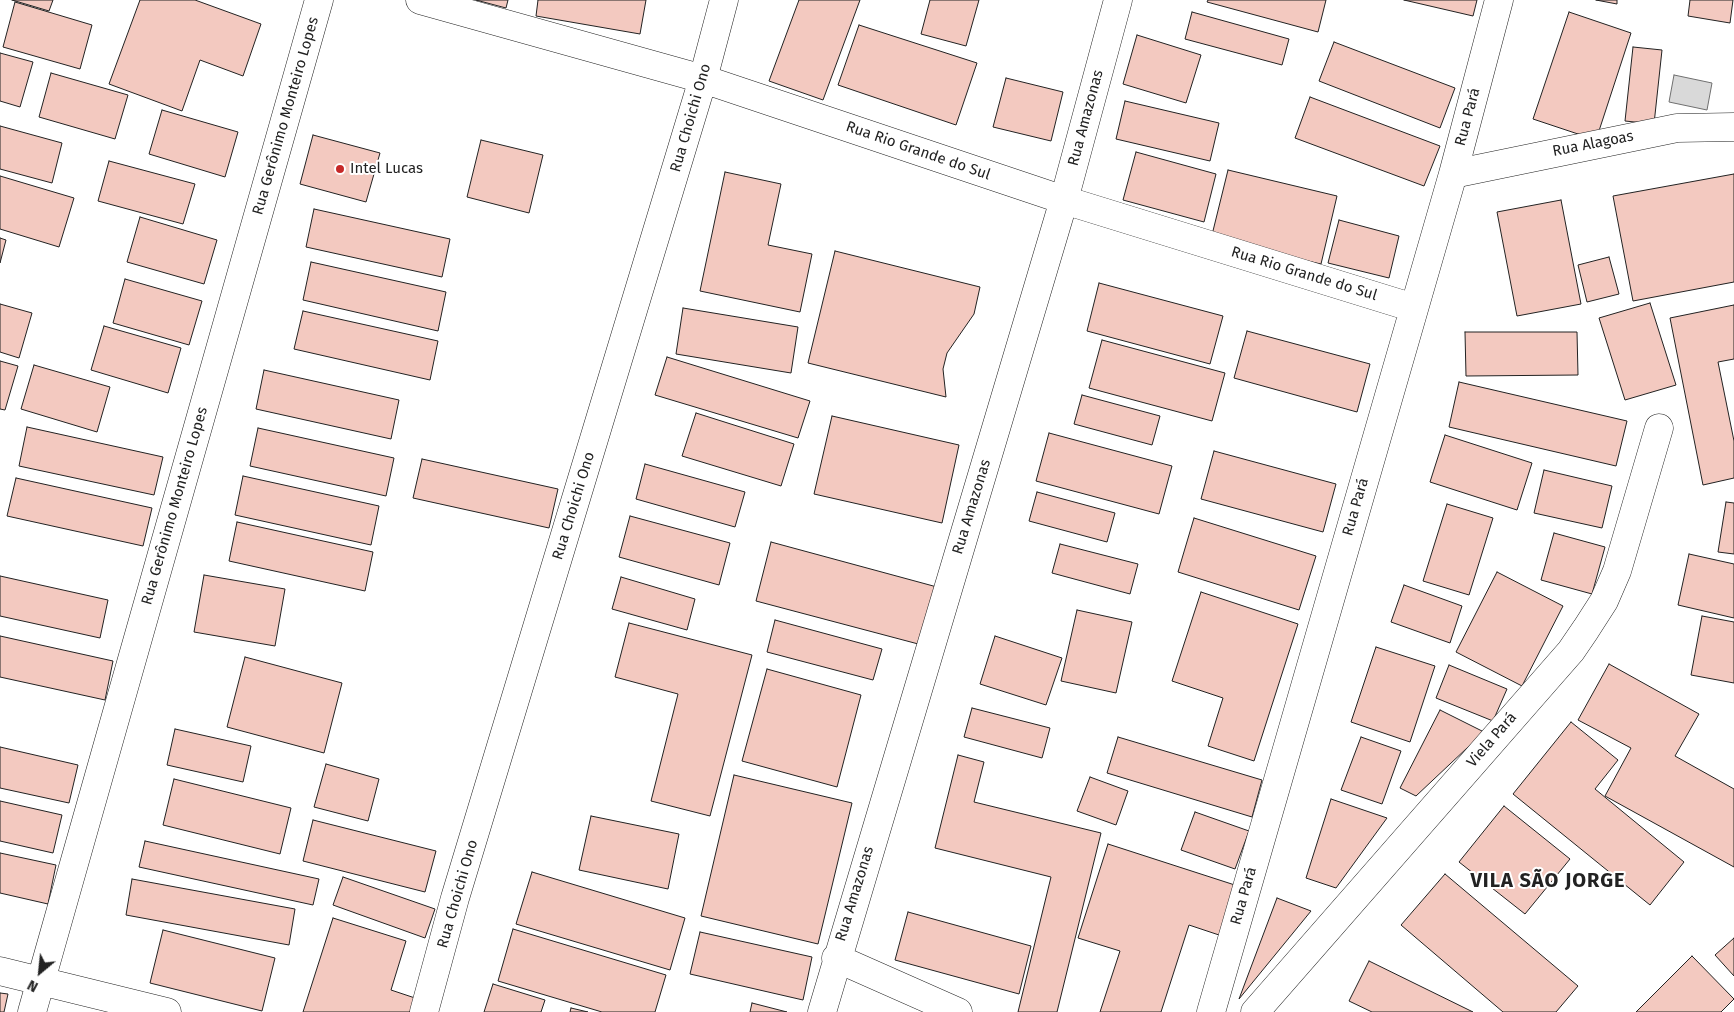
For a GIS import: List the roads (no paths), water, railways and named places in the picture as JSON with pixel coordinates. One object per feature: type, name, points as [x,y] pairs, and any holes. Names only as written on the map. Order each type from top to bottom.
[{"type":"street","name":"Rua Gerônimo Monteiro Lopes","points":[[32,1012],[319,0]]},
{"type":"street","name":"Rua Rio Grande do Sul","points":[[420,0],[703,79],[1064,200],[1414,308]]},
{"type":"street","name":"Rua Choichi Ono","points":[[424,1012],[456,898],[703,79],[724,0]]},
{"type":"street","name":"Rua Amazonas","points":[[822,1012],[836,958],[1064,200],[1118,0]]},
{"type":"street","name":"Rua Pará","points":[[1210,1012],[1453,174],[1498,0]]},
{"type":"street","name":"Rua Alagoas","points":[[1453,174],[1677,128],[1734,127]]},
{"type":"street","name":"Viela Pará","points":[[1255,1012],[1571,651],[1604,601],[1617,571],[1659,428]]},
{"type":"street","points":[[836,958],[958,1012]]},
{"type":"street","points":[[0,971],[167,1012]]},
{"type":"place","name":"Intel Lucas","points":[[340,169]]},
{"type":"district","name":"VILA SÃO JORGE","points":[[1548,881]]}]
